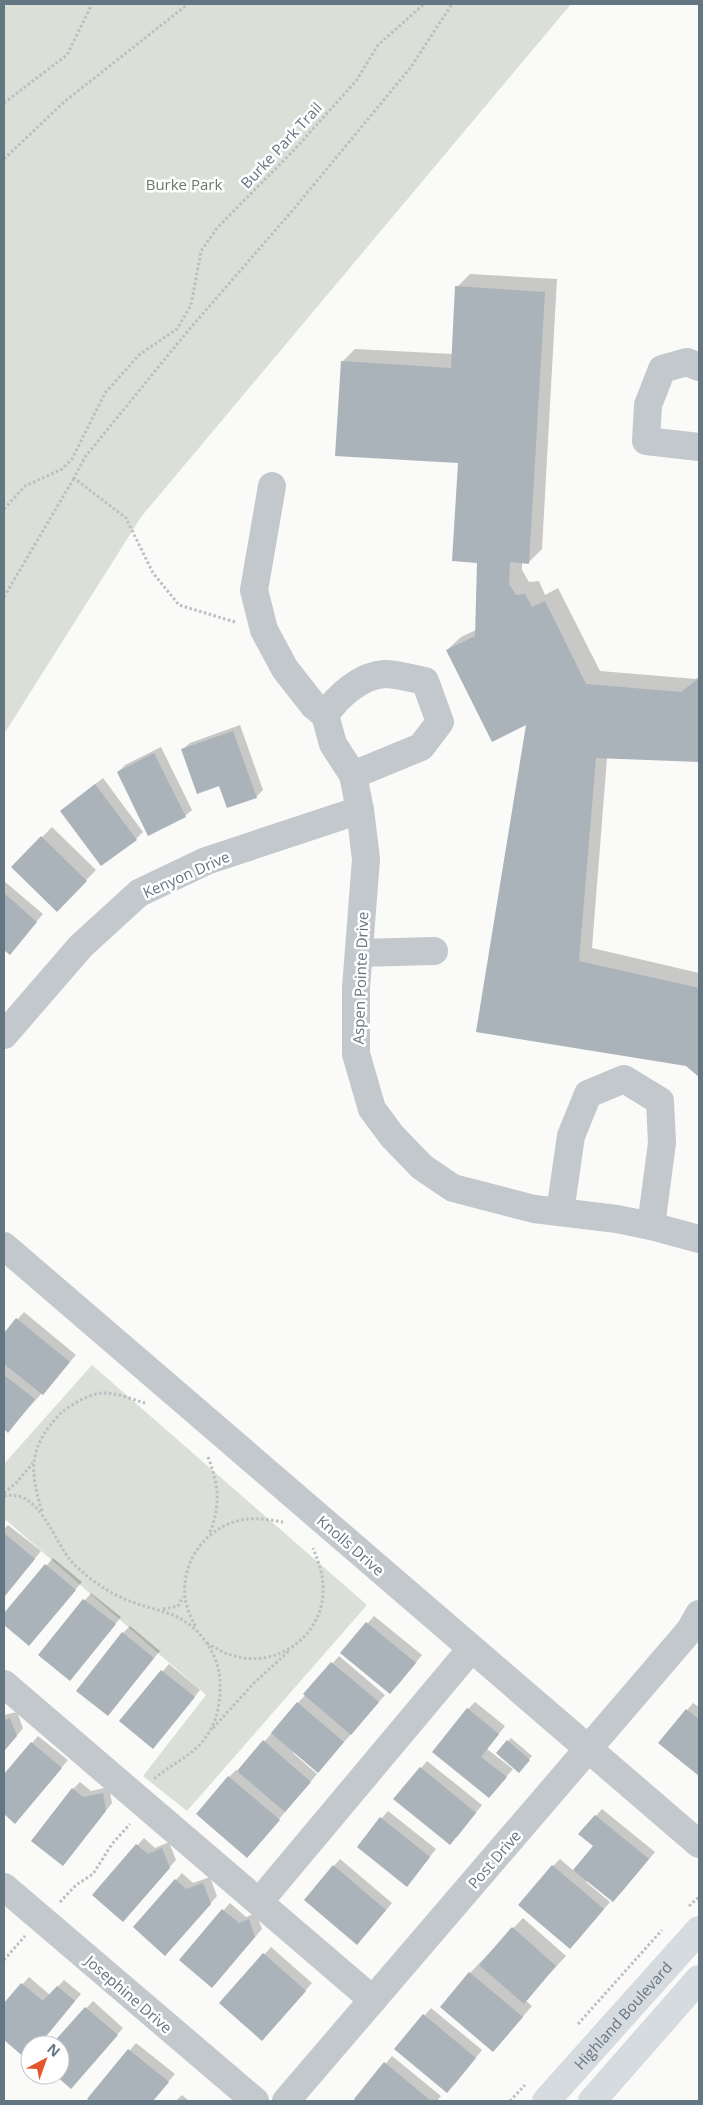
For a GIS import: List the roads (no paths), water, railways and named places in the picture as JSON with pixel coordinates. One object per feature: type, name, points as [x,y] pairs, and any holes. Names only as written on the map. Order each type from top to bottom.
[{"type":"main road","name":"Highland Boulevard","points":[[546,2101],[699,1930]]},
{"type":"main road","points":[[592,2101],[699,1979]]},
{"type":"street","points":[[699,367],[687,362],[662,369],[648,405],[646,440],[699,447]]},
{"type":"street","points":[[272,486],[254,590],[264,630],[285,669],[314,706],[325,715],[333,744],[354,775],[421,747],[440,722],[424,680],[384,674],[356,683],[333,704],[325,715]]},
{"type":"street","name":"Aspen Pointe Drive","points":[[354,775],[366,859],[356,988],[356,1054],[372,1109],[392,1136],[422,1167],[453,1188],[534,1209],[650,1226],[699,1239]]},
{"type":"street","name":"Kenyon Drive","points":[[4,1034],[81,946],[139,893],[206,861],[360,810]]},
{"type":"street","points":[[359,953],[434,950]]},
{"type":"street","points":[[560,1212],[571,1136],[588,1094],[624,1079],[660,1101],[662,1143],[650,1226]]},
{"type":"street","name":"Knolls Drive","points":[[7,1256],[472,1649],[699,1844]]},
{"type":"street","name":"Post Drive","points":[[286,2101],[690,1630],[699,1614]]},
{"type":"street","points":[[259,1902],[472,1649]]},
{"type":"street","points":[[4,1684],[373,2000]]},
{"type":"street","name":"Josephine Drive","points":[[4,1886],[254,2101]]},
{"type":"park label","name":"Burke Park","points":[[184,184]]}]
